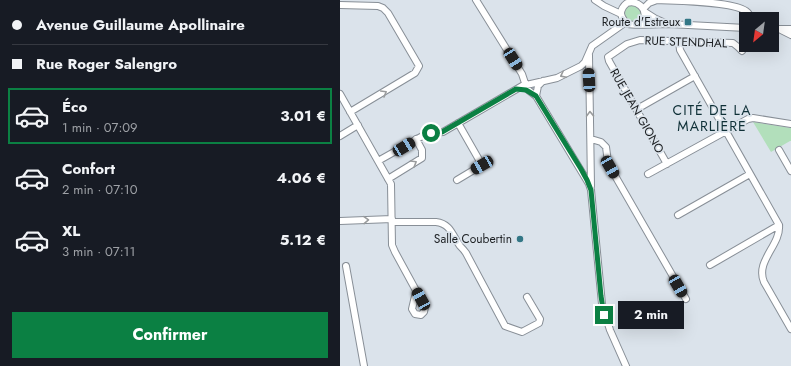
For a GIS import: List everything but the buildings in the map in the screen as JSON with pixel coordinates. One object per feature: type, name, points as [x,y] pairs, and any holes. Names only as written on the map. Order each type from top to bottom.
[{"type":"street","points":[[476,0],[520,71],[526,84],[581,169],[591,190]]},
{"type":"street","points":[[595,0],[622,14],[626,22],[631,24],[669,24],[739,28]]},
{"type":"street","points":[[637,24],[643,20],[645,10],[649,3],[657,0],[717,4],[730,6],[746,12]]},
{"type":"street","points":[[622,14],[624,6],[628,2],[632,1],[640,3],[656,20],[669,24]]},
{"type":"street","points":[[340,6],[378,3],[387,12],[418,63],[419,68],[415,73],[392,88],[350,112]]},
{"type":"street","points":[[378,161],[428,133],[442,132],[526,84],[557,78],[581,66],[585,62],[588,53],[594,44],[626,22]]},
{"type":"street","points":[[780,30],[791,29]]},
{"type":"street","points":[[780,30],[791,35]]},
{"type":"street","name":"RUE STENDHAL","points":[[608,58],[610,55],[633,41],[644,40],[733,43],[739,48]]},
{"type":"street","points":[[679,41],[680,50],[779,225],[778,234],[764,264],[762,275],[764,282],[791,329]]},
{"type":"street","points":[[588,53],[591,190],[602,304],[610,330],[626,366]]},
{"type":"street","name":"RUE JEAN GIONO","points":[[608,58],[667,164]]},
{"type":"street","points":[[581,66],[587,67],[589,71]]},
{"type":"street","points":[[637,110],[695,76]]},
{"type":"street","points":[[533,94],[538,86],[544,81]]},
{"type":"street","points":[[516,89],[525,90],[533,94]]},
{"type":"street","points":[[340,94],[388,179],[392,189],[393,250],[416,292]]},
{"type":"street","points":[[648,174],[751,118],[791,124]]},
{"type":"street","points":[[457,180],[482,165],[458,123]]},
{"type":"street","points":[[340,136],[358,126]]},
{"type":"street","points":[[388,179],[422,158],[422,150],[416,139]]},
{"type":"street","points":[[591,140],[601,142],[606,147],[608,164],[686,299]]},
{"type":"street","points":[[779,150],[791,171]]},
{"type":"street","points":[[581,169],[586,170],[590,167]]},
{"type":"street","points":[[678,215],[750,174]]},
{"type":"street","points":[[340,220],[436,222],[443,224],[449,228],[466,253],[505,326],[522,332],[539,323],[540,319],[527,297]]},
{"type":"street","points":[[710,265],[779,225]]},
{"type":"street","points":[[346,266],[364,366]]},
{"type":"green space","points":[[633,5],[640,10],[641,13],[636,20],[633,21],[626,16],[625,13],[630,6]]},
{"type":"green space","points":[[753,122],[791,128],[791,141],[771,152]]},
{"type":"place","name":"Route d'Estreux","points":[[688,22]]},
{"type":"place","name":"Salle Coubertin","points":[[520,239]]},
{"type":"district","name":"CITÉ DE LA MARLIÈRE","points":[[712,118]]},
{"type":"route","points":[[431,133],[441,133],[516,89],[526,90],[536,96],[581,169],[591,190],[602,308],[604,315]]}]
